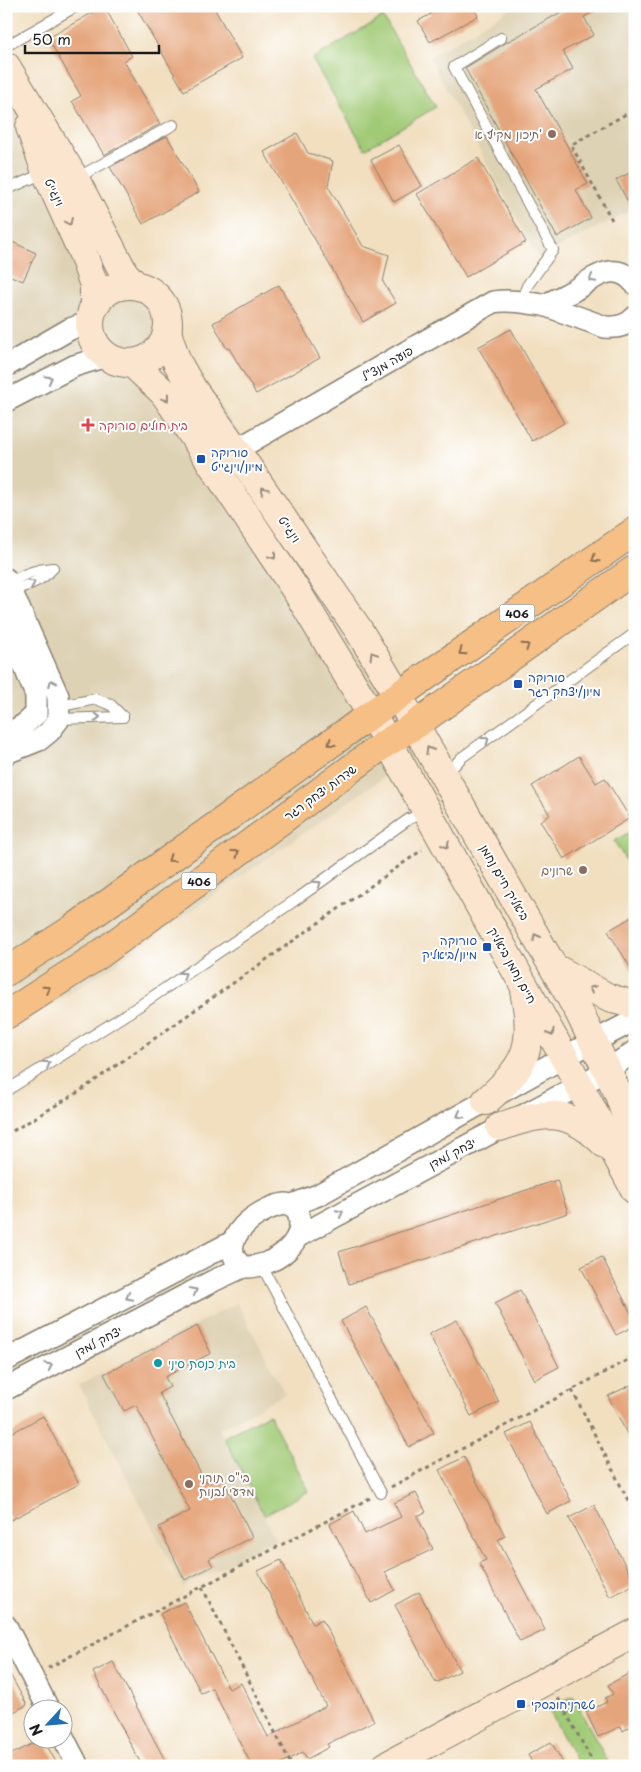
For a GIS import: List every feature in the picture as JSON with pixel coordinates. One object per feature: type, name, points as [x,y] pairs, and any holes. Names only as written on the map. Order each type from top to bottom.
[{"type":"main road","name":"406","points":[[6,972],[74,928],[371,715],[635,531]]},
{"type":"main road","name":"שדרות יצחק רגר","points":[[6,1015],[99,955],[388,742],[415,725],[635,569]]},
{"type":"street","name":"וינגייט","points":[[10,72],[46,172],[83,254],[94,285],[92,314]]},
{"type":"street","name":"וינגייט","points":[[10,72],[75,179],[124,273],[135,285]]},
{"type":"street","points":[[544,305],[607,272],[626,274],[635,284]]},
{"type":"street","points":[[6,366],[70,329],[92,314],[107,291],[125,285],[135,285],[151,292],[157,297],[164,308],[168,320],[167,332],[162,344],[154,353],[144,360],[123,363],[106,356],[97,347],[91,335],[92,314]]},
{"type":"street","name":"פועה מנצ\"ל","points":[[236,450],[493,302],[506,300],[544,305],[605,327],[614,328],[625,324],[635,317]]},
{"type":"street","name":"וינגייט","points":[[167,332],[177,362],[192,388],[358,629],[415,725]]},
{"type":"street","points":[[6,402],[74,366],[106,356]]},
{"type":"street","points":[[132,363],[164,393],[186,425],[297,592],[388,742]]},
{"type":"street","points":[[6,753],[39,740],[49,732],[59,712],[58,696],[8,586]]},
{"type":"street","points":[[6,621],[36,695],[36,714],[26,724],[6,735]]},
{"type":"street","name":"ביאליק חיים נחמן","points":[[415,725],[594,1040]]},
{"type":"street","name":"חיים נחמן ביאליק","points":[[388,742],[564,1057],[578,1086],[625,1148]]},
{"type":"street","points":[[553,966],[583,985],[609,998],[635,1005]]},
{"type":"street","points":[[486,1101],[508,1083],[522,1063],[526,1049],[528,1022],[521,980]]},
{"type":"street","points":[[292,1205],[299,1214],[301,1224],[298,1236],[291,1246],[279,1256],[253,1266],[236,1261],[232,1254],[234,1241],[242,1229],[261,1212],[279,1204],[292,1205],[318,1195],[594,1040],[635,1020]]},
{"type":"street","name":"חיים נחמן ביאליק","points":[[594,1040],[619,1096],[625,1148],[635,1190]]},
{"type":"street","name":"יצחק למדן","points":[[298,1236],[608,1070],[635,1051]]},
{"type":"street","points":[[500,1127],[523,1118],[539,1115],[566,1117],[580,1123],[595,1134],[625,1148]]},
{"type":"street","name":"יצחק למדן","points":[[6,1360],[234,1241]]},
{"type":"street","name":"יצחק למדן","points":[[6,1389],[214,1281],[253,1266]]},
{"type":"street","points":[[6,1626],[44,1700]]},
{"type":"street","points":[[386,1766],[635,1633]]},
{"type":"street","points":[[70,1750],[78,1766]]},
{"type":"lane","points":[[6,46],[77,6]]},
{"type":"lane","points":[[501,38],[454,67],[553,250],[527,286],[522,302]]},
{"type":"lane","points":[[75,179],[173,125]]},
{"type":"lane","points":[[6,187],[10,188],[46,172]]},
{"type":"lane","points":[[451,789],[451,771],[459,760],[635,633]]},
{"type":"lane","points":[[36,714],[59,712],[123,717],[111,705],[96,699],[59,712]]},
{"type":"lane","points":[[6,1090],[294,901],[409,819],[424,816],[430,817],[437,829]]},
{"type":"lane","points":[[253,1266],[381,1493]]},
{"type":"path","points":[[612,220],[571,145],[635,110]]},
{"type":"path","points":[[6,1135],[80,1090],[437,829]]},
{"type":"path","points":[[32,1676],[381,1493],[635,1356]]},
{"type":"path","points":[[572,1390],[635,1514]]},
{"type":"path","points":[[202,1587],[292,1766]]},
{"type":"path","points":[[548,1680],[595,1766]]},
{"type":"shaded area","name":"תיכון מקיף א'","points":[[515,6],[635,6],[635,214],[632,210],[538,258],[429,57]]},
{"type":"shaded area","name":"בית חולים סורוקה","points":[[6,47],[156,309],[368,627],[436,741],[102,973],[6,1034]]},
{"type":"shaded area","name":"בי\"ס תורני מדעי לבנות","points":[[237,1303],[285,1394],[219,1429],[276,1539],[183,1587],[79,1385]]},
{"type":"green space","points":[[383,17],[436,107],[365,149],[312,59]]},
{"type":"green space","points":[[635,829],[635,875],[614,841]]},
{"type":"green space","points":[[269,1414],[309,1491],[264,1515],[224,1437]]},
{"type":"green space","points":[[573,1696],[610,1766],[579,1766],[548,1708]]},
{"type":"building","points":[[104,6],[132,56],[124,61],[160,124],[104,155],[72,101],[81,96],[48,38]]},
{"type":"building","points":[[135,6],[213,6],[242,58],[184,91]]},
{"type":"building","points":[[427,6],[473,6],[478,16],[430,42],[418,21],[431,14]]},
{"type":"building","points":[[572,6],[605,6],[584,17],[594,35],[563,51],[573,69],[536,89],[588,184],[576,190],[591,218],[557,237],[465,68]]},
{"type":"building","points":[[297,133],[308,153],[333,161],[328,186],[363,246],[389,255],[383,282],[396,303],[363,322],[264,152]]},
{"type":"building","points":[[167,136],[199,192],[143,224],[110,167]]},
{"type":"building","points":[[399,145],[422,186],[394,202],[371,160]]},
{"type":"building","points":[[478,158],[526,242],[466,277],[417,194]]},
{"type":"building","points":[[635,170],[635,214],[616,180]]},
{"type":"building","points":[[6,239],[36,253],[23,281],[6,274]]},
{"type":"building","points":[[279,285],[320,358],[256,394],[213,323]]},
{"type":"building","points":[[511,329],[564,423],[532,441],[478,347]]},
{"type":"building","points":[[579,756],[596,783],[605,778],[630,818],[564,859],[540,821],[550,815],[532,786]]},
{"type":"building","points":[[635,915],[635,975],[608,931]]},
{"type":"building","points":[[557,1180],[568,1213],[349,1284],[339,1252]]},
{"type":"building","points":[[602,1257],[635,1321],[635,1326],[616,1335],[581,1267]]},
{"type":"building","points":[[520,1290],[559,1367],[534,1380],[495,1303]]},
{"type":"building","points":[[366,1307],[434,1433],[409,1447],[341,1321]]},
{"type":"building","points":[[457,1320],[499,1402],[471,1416],[429,1334]]},
{"type":"building","points":[[197,1326],[211,1353],[165,1377],[170,1387],[159,1393],[205,1482],[220,1474],[252,1537],[209,1559],[213,1566],[185,1580],[159,1527],[190,1511],[136,1405],[124,1411],[104,1374]]},
{"type":"building","points":[[635,1383],[635,1450],[608,1396]]},
{"type":"building","points":[[43,1416],[79,1484],[11,1520],[6,1510],[6,1436]]},
{"type":"building","points":[[530,1422],[571,1501],[547,1514],[506,1434]]},
{"type":"building","points":[[464,1457],[505,1536],[498,1540],[545,1630],[520,1642],[479,1563],[486,1560],[439,1470]]},
{"type":"building","points":[[416,1493],[426,1512],[417,1516],[433,1549],[385,1572],[395,1590],[371,1603],[330,1524],[354,1511],[365,1534],[401,1517],[394,1503]]},
{"type":"building","points":[[594,1505],[635,1584],[610,1597],[569,1518]]},
{"type":"building","points":[[281,1560],[313,1624],[322,1619],[374,1721],[327,1744],[329,1747],[307,1759],[303,1752],[276,1766],[252,1766],[212,1688],[201,1693],[160,1614],[184,1602],[229,1689],[241,1683],[268,1737],[326,1706],[258,1571]]},
{"type":"building","points":[[419,1592],[460,1671],[436,1683],[395,1605]]},
{"type":"building","points":[[113,1662],[168,1766],[142,1766],[93,1672]]},
{"type":"building","points":[[6,1667],[24,1700],[22,1700],[22,1708],[6,1716]]},
{"type":"building","points":[[635,1670],[635,1724],[623,1731],[621,1726],[598,1737],[586,1712],[607,1702],[605,1698],[613,1694],[608,1685]]},
{"type":"building","points":[[551,1742],[565,1766],[534,1766],[528,1755]]},
{"type":"building","points":[[22,1749],[49,1750],[58,1766],[6,1766],[6,1757]]},
{"type":"place","name":"תיכון מקיף א'","points":[[552,134]]},
{"type":"place","name":"בית חולים סורוקה","points":[[88,425]]},
{"type":"place","name":"סורוקה מיון/וינגייט","points":[[201,459]]},
{"type":"place","name":"סורוקה מיון/יצחק רגר","points":[[518,684]]},
{"type":"place","name":"שרונים","points":[[583,870]]},
{"type":"place","name":"סורוקה מיון/ביאליק","points":[[487,947]]},
{"type":"place","name":"בית כנסת סיני","points":[[158,1363]]},
{"type":"place","name":"בי\"ס תורני מדעי לבנות","points":[[189,1484]]},
{"type":"place","name":"טשרניחובסקי","points":[[521,1704]]}]
